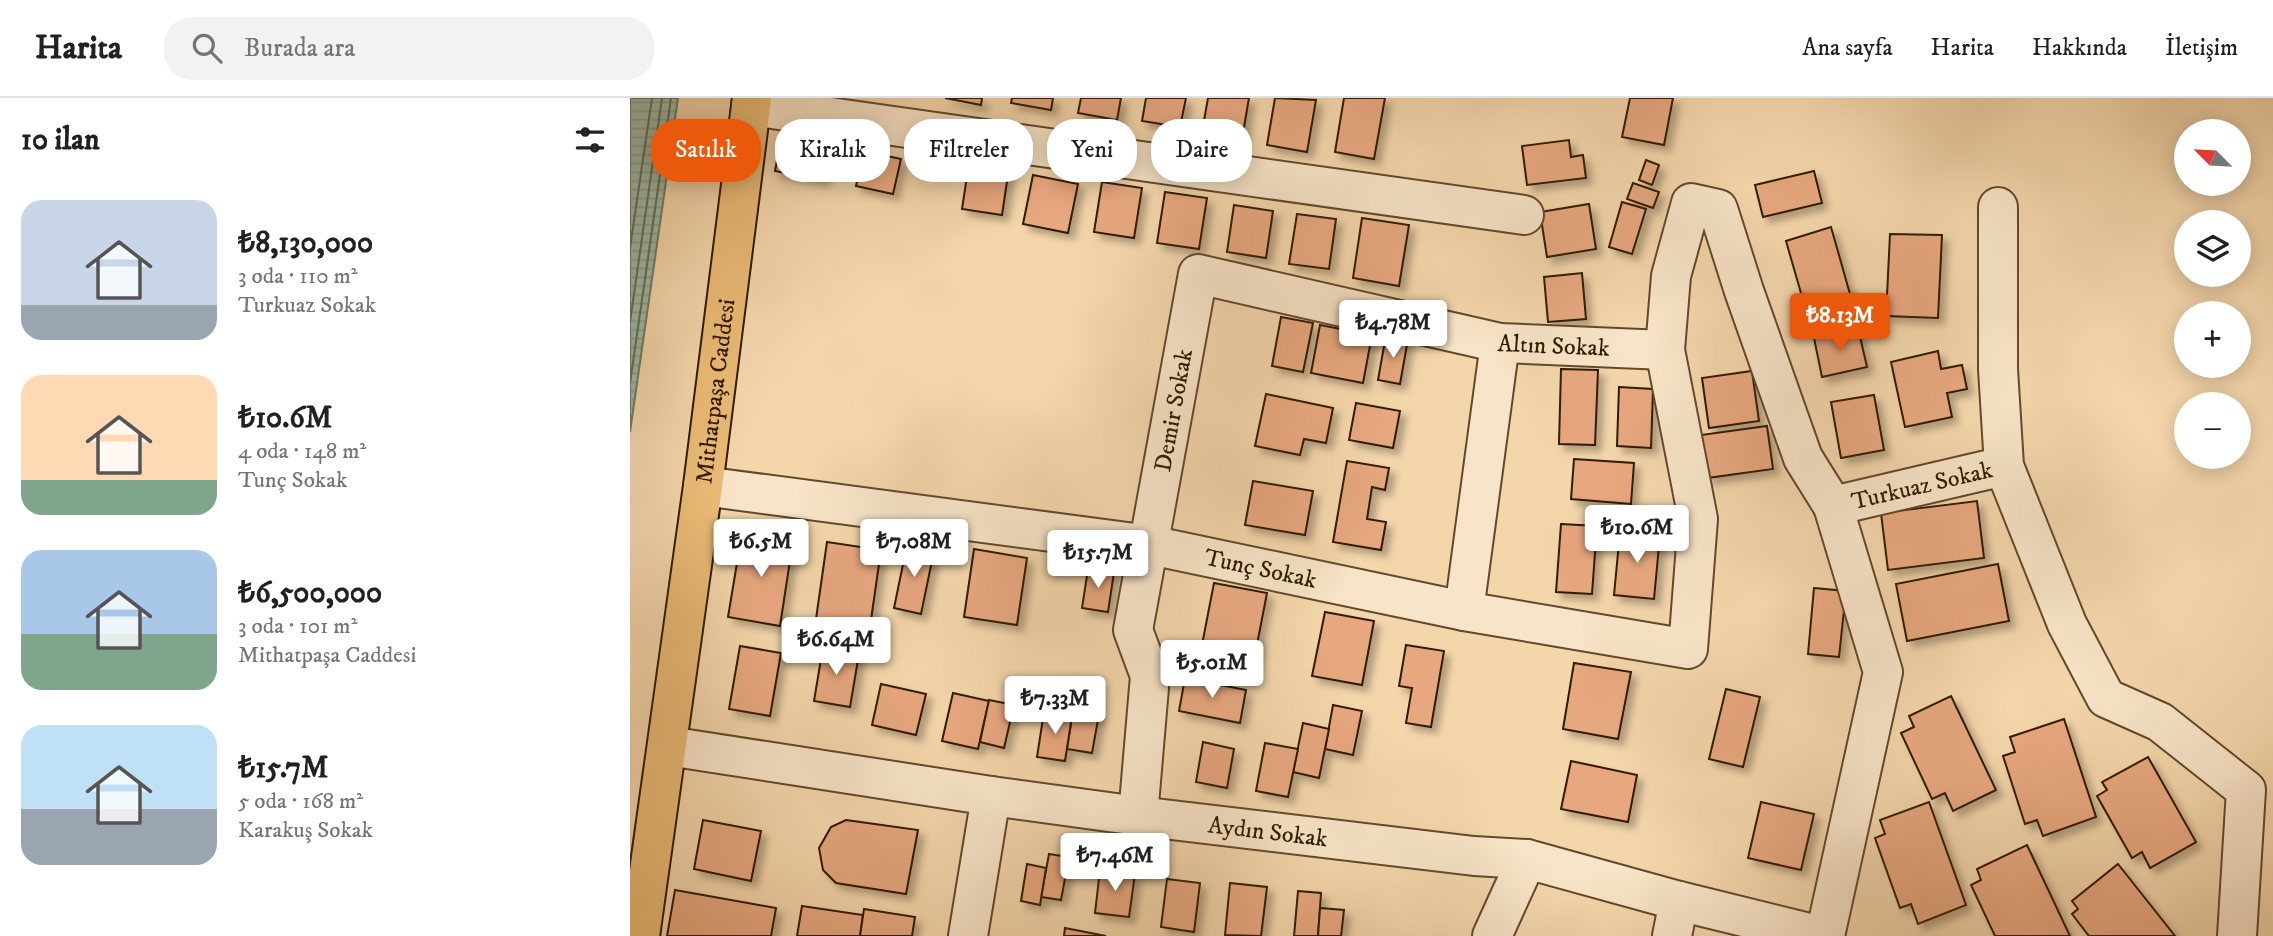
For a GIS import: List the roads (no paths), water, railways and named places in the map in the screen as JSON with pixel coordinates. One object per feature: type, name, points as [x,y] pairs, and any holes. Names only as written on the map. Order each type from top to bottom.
[{"type":"main road","name":"Mithatpaşa Caddesi","points":[[640,936],[703,486],[752,102]]},
{"type":"street","points":[[752,102],[1524,215]]},
{"type":"street","name":"Turkuaz Sokak","points":[[1665,350],[1671,276],[1691,203],[1718,209],[1803,458],[1833,506],[2004,466]]},
{"type":"street","name":"Turkuaz Sokak","points":[[1998,207],[1998,369],[2004,466],[2067,624],[2106,698],[2160,722],[2246,790],[2237,936]]},
{"type":"street","name":"Altın Sokak","points":[[1198,274],[1500,343],[1665,350]]},
{"type":"street","name":"Demir Sokak","points":[[1139,816],[1150,676],[1133,630],[1198,274]]},
{"type":"street","points":[[1464,611],[1500,343]]},
{"type":"street","name":"Tunç Sokak","points":[[703,486],[1150,545],[1464,611],[1688,649],[1698,519],[1665,350]]},
{"type":"street","points":[[1823,936],[1883,672],[1833,506]]},
{"type":"street","name":"Aydın Sokak","points":[[668,746],[1139,816],[1474,856],[1527,859],[1676,919],[1823,936]]},
{"type":"street","points":[[968,936],[991,796]]},
{"type":"street","points":[[1492,936],[1527,859]]},
{"type":"water","points":[[630,98],[678,98],[675,119],[651,119],[651,182],[666,182],[630,432]]}]
